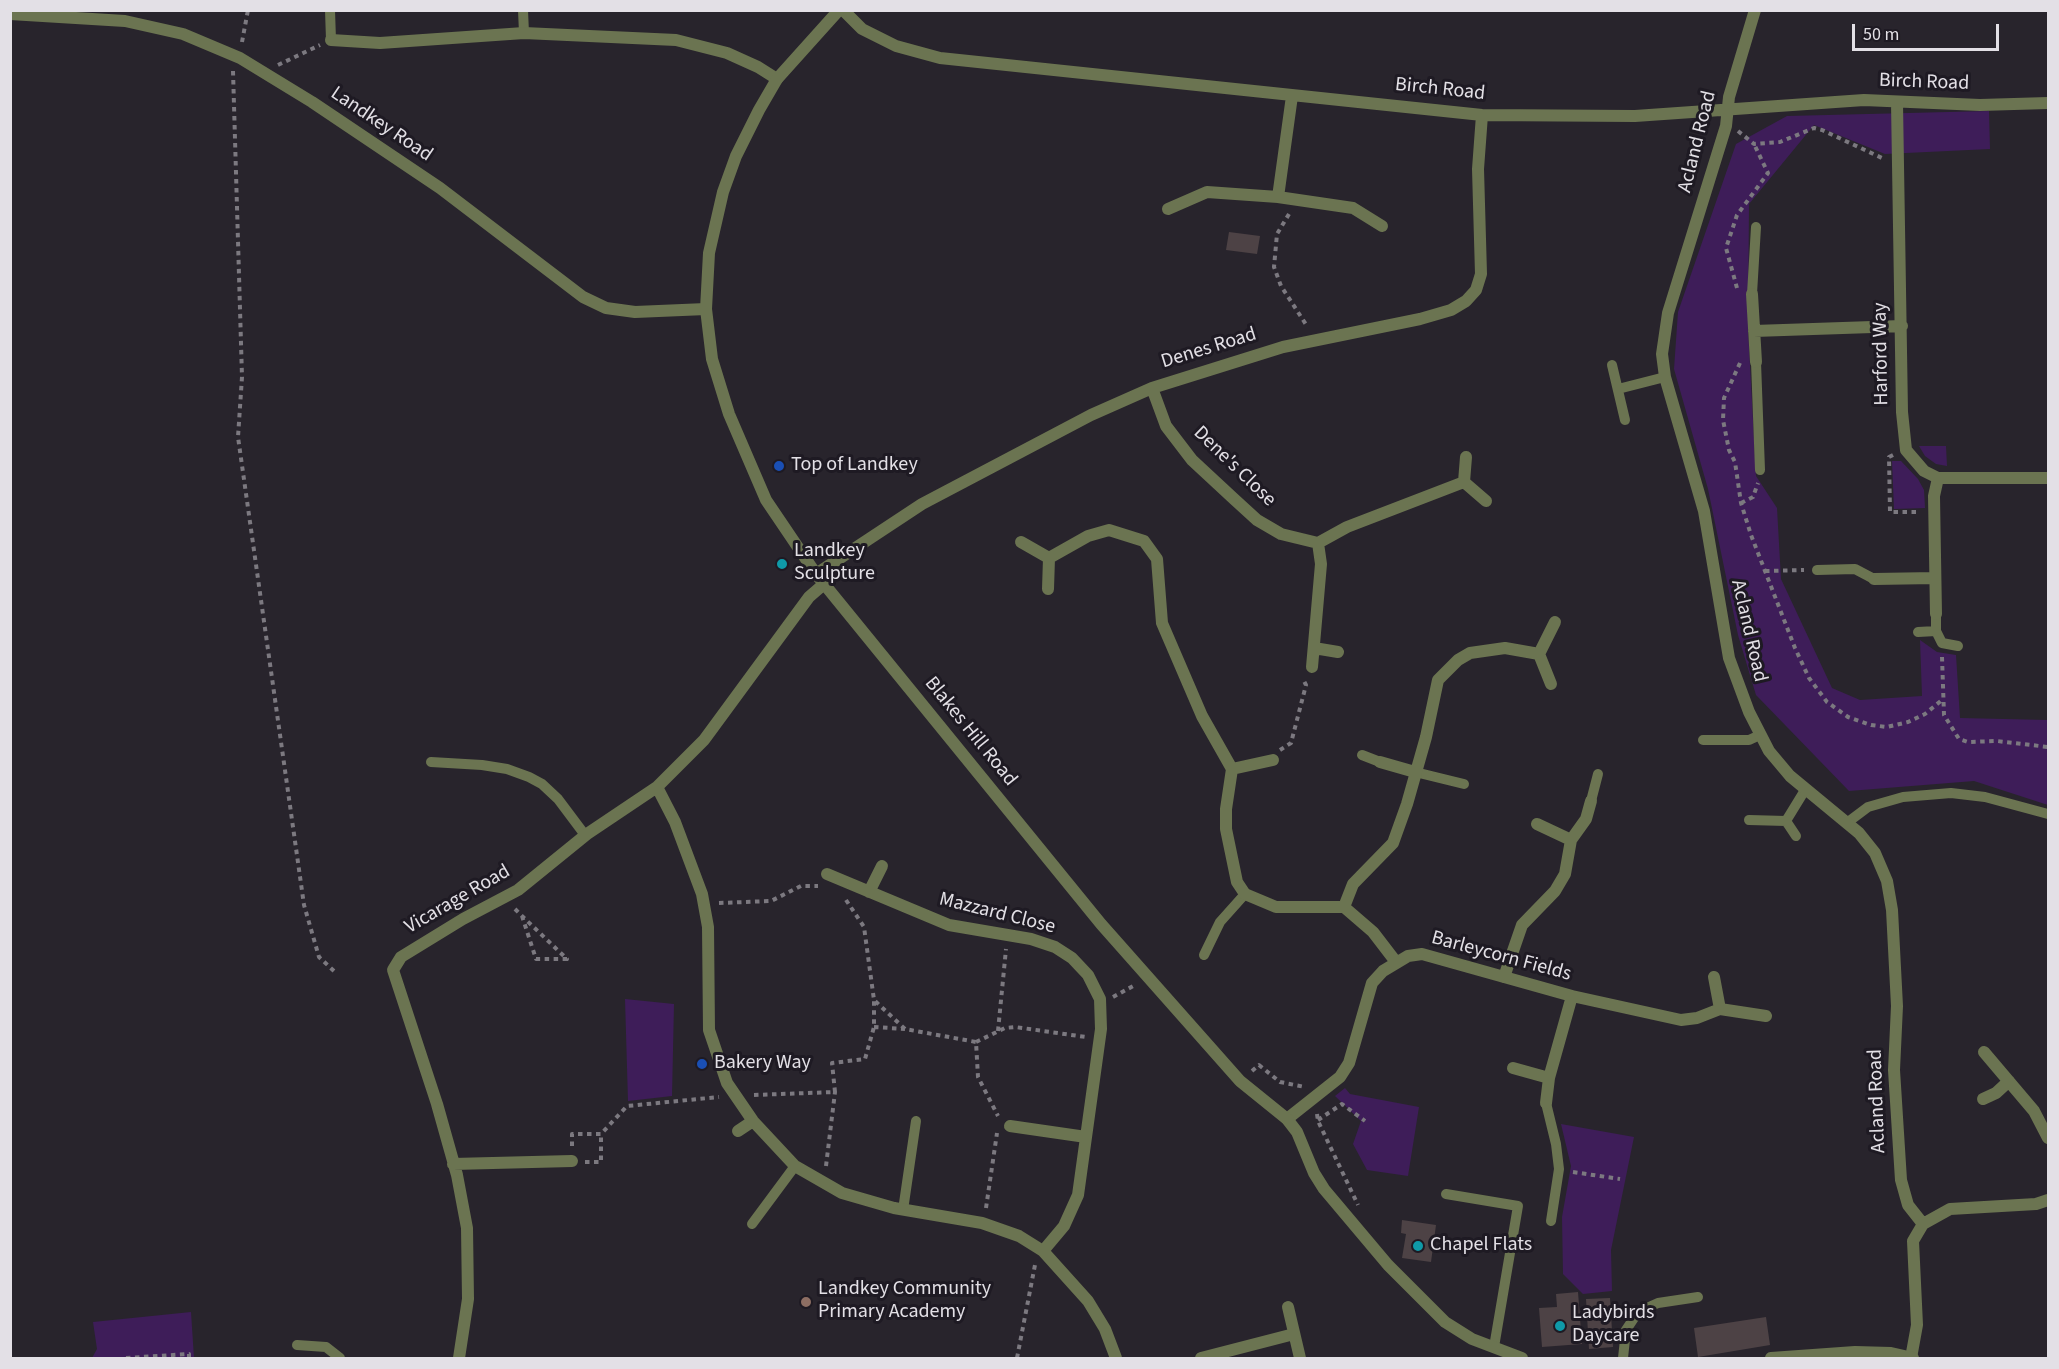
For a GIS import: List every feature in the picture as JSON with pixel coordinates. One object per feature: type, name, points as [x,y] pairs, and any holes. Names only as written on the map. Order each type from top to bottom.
[{"type":"street","name":"Blakes Hill Road","points":[[841,10],[777,79],[736,156],[723,192],[709,253],[706,309],[712,359],[732,423],[766,500],[820,579],[1101,924],[1240,1081],[1287,1119],[1297,1132],[1314,1173],[1324,1189],[1408,1288],[1445,1322],[1472,1339],[1522,1359]]},
{"type":"street","name":"Birch Road","points":[[841,10],[862,29],[896,46],[940,58],[1482,115],[1635,116],[1864,100],[1897,103],[2049,103]]},
{"type":"street","name":"Acland Road","points":[[1755,10],[1729,97],[1726,126],[1668,313],[1662,354],[1665,376],[1704,511],[1730,658],[1760,735],[1769,751],[1805,790],[1848,822],[1875,854],[1887,881],[1897,1006],[1895,1104],[1901,1180],[1908,1205],[1923,1224]]},
{"type":"street","name":"Landkey Road","points":[[10,14],[125,21],[183,34],[240,58],[440,188],[583,297],[606,308],[635,312],[706,309]]},
{"type":"street","points":[[331,40],[380,43],[524,33],[676,40],[727,53],[758,67],[777,79]]},
{"type":"street","points":[[1278,197],[1292,96]]},
{"type":"street","name":"Harford Way","points":[[1897,103],[1905,450]]},
{"type":"street","name":"Denes Road","points":[[820,579],[921,504],[1091,414],[1152,388],[1249,357],[1420,319],[1451,310],[1466,301],[1476,290],[1481,274],[1478,169],[1482,115]]},
{"type":"street","points":[[1168,209],[1207,192],[1278,197],[1353,208],[1382,226]]},
{"type":"street","points":[[1752,294],[1756,362]]},
{"type":"street","points":[[1754,331],[1902,326]]},
{"type":"street","name":"Dene's Close","points":[[1152,388],[1166,426],[1192,460],[1257,520],[1273,529],[1318,543]]},
{"type":"street","points":[[1905,450],[1924,471],[1938,478],[2049,478]]},
{"type":"street","points":[[1464,482],[1467,457]]},
{"type":"street","points":[[1936,614],[1935,511],[1938,478]]},
{"type":"street","points":[[1312,667],[1321,564],[1318,543],[1347,527],[1464,482]]},
{"type":"street","points":[[1464,482],[1486,501]]},
{"type":"street","points":[[1049,558],[1088,536],[1109,530],[1144,541],[1157,559],[1162,623],[1202,716],[1232,769],[1226,809],[1226,829],[1237,882],[1245,894],[1276,907],[1344,907],[1373,932],[1396,962]]},
{"type":"street","points":[[1021,542],[1049,558]]},
{"type":"street","points":[[1048,589],[1049,558]]},
{"type":"street","points":[[1874,579],[1935,578]]},
{"type":"street","name":"Vicarage Road","points":[[459,1359],[468,1299],[467,1228],[453,1164],[424,1062],[393,970],[401,957],[462,919],[518,890],[585,835],[657,787],[705,740],[820,579]]},
{"type":"street","points":[[1551,684],[1539,654],[1555,622]]},
{"type":"street","points":[[1314,648],[1338,652]]},
{"type":"street","points":[[1344,907],[1353,884],[1393,843],[1426,737],[1438,680],[1458,660],[1485,649],[1505,648],[1539,654]]},
{"type":"street","points":[[1232,769],[1273,760]]},
{"type":"street","points":[[1380,762],[1415,772]]},
{"type":"street","points":[[657,787],[690,859],[704,902],[708,927],[709,1030],[727,1083],[753,1121],[795,1166],[842,1193],[903,1210],[981,1223],[1019,1236],[1041,1249],[1088,1301],[1105,1329],[1116,1359]]},
{"type":"street","points":[[1504,977],[1522,925],[1555,891],[1565,874],[1571,840],[1586,819],[1591,801]]},
{"type":"street","points":[[1537,824],[1571,840]]},
{"type":"street","points":[[869,892],[882,866]]},
{"type":"street","name":"Mazzard Close","points":[[827,874],[948,925],[1007,935],[1056,947],[1072,958],[1088,975],[1100,999],[1099,1039],[1078,1195],[1064,1226],[1041,1249]]},
{"type":"street","name":"Barleycorn Fields","points":[[1287,1119],[1340,1077],[1349,1064],[1372,983],[1396,962],[1408,956],[1422,954],[1572,996],[1681,1020],[1697,1018],[1720,1008]]},
{"type":"street","points":[[1714,977],[1720,1008],[1766,1016]]},
{"type":"street","points":[[1546,1103],[1549,1078],[1572,996]]},
{"type":"street","points":[[1984,1052],[2034,1111],[2049,1138]]},
{"type":"street","points":[[1514,1068],[1549,1078]]},
{"type":"street","points":[[1983,1099],[1996,1093],[2009,1081]]},
{"type":"street","points":[[738,1131],[753,1121]]},
{"type":"street","points":[[1004,1123],[1086,1137]]},
{"type":"street","points":[[453,1164],[572,1161]]},
{"type":"street","points":[[1771,1359],[1855,1352],[1891,1353],[1912,1358],[1917,1325],[1913,1241],[1923,1224],[1950,1209],[2036,1204],[2049,1200]]},
{"type":"street","points":[[1288,1307],[1300,1359]]},
{"type":"street","points":[[1201,1359],[1294,1334]]},
{"type":"lane","points":[[330,10],[331,40]]},
{"type":"lane","points":[[523,10],[524,33]]},
{"type":"lane","points":[[1752,294],[1756,227]]},
{"type":"lane","points":[[1756,362],[1760,470]]},
{"type":"lane","points":[[1612,365],[1625,420]]},
{"type":"lane","points":[[1618,389],[1665,376]]},
{"type":"lane","points":[[1817,570],[1855,569],[1874,579]]},
{"type":"lane","points":[[1936,614],[1936,631],[1942,643],[1958,646]]},
{"type":"lane","points":[[1918,632],[1936,631]]},
{"type":"lane","points":[[1703,740],[1749,740],[1760,735]]},
{"type":"lane","points":[[1362,755],[1380,762]]},
{"type":"lane","points":[[431,762],[499,767],[529,777],[558,799],[585,835]]},
{"type":"lane","points":[[1415,772],[1464,784]]},
{"type":"lane","points":[[1591,801],[1598,774]]},
{"type":"lane","points":[[1786,821],[1805,790]]},
{"type":"lane","points":[[1848,822],[1868,807],[1903,796],[1951,793],[1985,796],[2049,814]]},
{"type":"lane","points":[[1749,820],[1786,821]]},
{"type":"lane","points":[[1786,821],[1796,836]]},
{"type":"lane","points":[[1204,955],[1220,922],[1245,894]]},
{"type":"lane","points":[[1546,1103],[1556,1144],[1559,1169],[1551,1221]]},
{"type":"lane","points":[[903,1210],[916,1121]]},
{"type":"lane","points":[[752,1224],[795,1166]]},
{"type":"lane","points":[[1446,1194],[1518,1206],[1494,1347]]},
{"type":"lane","points":[[1623,1359],[1626,1330],[1638,1312],[1658,1303],[1698,1297]]},
{"type":"lane","points":[[297,1345],[326,1347],[340,1359]]},
{"type":"path","points":[[248,10],[240,58],[233,72],[242,377],[238,437],[304,905],[319,957],[335,972]]},
{"type":"path","points":[[263,72],[331,40]]},
{"type":"path","points":[[1726,126],[1740,132],[1754,144],[1768,173],[1737,215],[1726,248],[1738,289]]},
{"type":"path","points":[[1754,144],[1780,142],[1814,128],[1884,158],[1898,159]]},
{"type":"path","points":[[1291,199],[1290,213],[1277,234],[1274,267],[1281,286],[1307,326],[1311,342]]},
{"type":"path","points":[[1740,361],[1724,398],[1723,420],[1729,450],[1735,462],[1741,503],[1765,571],[1809,678],[1827,702],[1848,717],[1871,725],[1887,727],[1925,714],[1942,700]]},
{"type":"path","points":[[1905,450],[1889,457],[1890,512],[1935,511]]},
{"type":"path","points":[[1741,503],[1753,497],[1758,489],[1760,470]]},
{"type":"path","points":[[1765,571],[1817,570]]},
{"type":"path","points":[[1942,643],[1944,715],[1959,739],[1968,742],[1997,741],[2049,747]]},
{"type":"path","points":[[1273,760],[1275,753],[1291,743],[1306,685],[1299,673],[1312,667]]},
{"type":"path","points":[[704,902],[771,901],[801,886],[827,888]]},
{"type":"path","points":[[823,1183],[835,1092],[832,1064],[865,1059],[874,1028],[870,953],[864,927],[849,902],[842,897]]},
{"type":"path","points":[[503,898],[537,930],[567,959],[536,959],[522,916]]},
{"type":"path","points":[[998,1032],[1007,935]]},
{"type":"path","points":[[1100,999],[1116,996],[1149,978]]},
{"type":"path","points":[[874,1000],[905,1029]]},
{"type":"path","points":[[874,1028],[905,1029],[976,1042],[1015,1026],[1099,1039]]},
{"type":"path","points":[[976,1042],[978,1077],[1004,1123]]},
{"type":"path","points":[[602,1134],[572,1134],[572,1161],[602,1162],[602,1134],[627,1106],[736,1096],[835,1092]]},
{"type":"path","points":[[1318,1121],[1342,1104],[1365,1121]]},
{"type":"path","points":[[981,1223],[997,1131]]},
{"type":"path","points":[[1559,1169],[1620,1179]]},
{"type":"path","points":[[1017,1359],[1041,1249]]},
{"type":"path","points":[[126,1359],[189,1354],[189,1359]]},
{"type":"shaded area","points":[[1989,111],[1990,149],[1885,154],[1814,125],[1749,204],[1748,328],[1756,476],[1777,508],[1781,579],[1832,688],[1860,700],[1922,696],[1920,640],[1937,652],[1956,655],[1960,718],[2048,720],[2048,805],[1974,781],[1849,791],[1756,695],[1738,635],[1708,489],[1674,369],[1678,312],[1736,144],[1787,116]]},
{"type":"shaded area","points":[[1919,446],[1946,446],[1947,466],[1936,464],[1925,456]]},
{"type":"shaded area","points":[[1892,461],[1901,461],[1918,479],[1924,490],[1925,508],[1894,509]]},
{"type":"shaded area","points":[[625,999],[674,1004],[672,1096],[628,1101]]},
{"type":"shaded area","points":[[1345,1088],[1350,1094],[1419,1107],[1408,1176],[1367,1170],[1353,1144],[1361,1121],[1335,1096]]},
{"type":"shaded area","points":[[1561,1124],[1634,1137],[1611,1250],[1612,1291],[1583,1294],[1563,1274],[1562,1217],[1571,1166]]},
{"type":"shaded area","points":[[191,1312],[194,1358],[92,1358],[97,1349],[93,1322]]},
{"type":"building","points":[[1229,232],[1260,236],[1257,254],[1226,250]]},
{"type":"building","name":"Chapel Flats","points":[[1402,1220],[1436,1225],[1431,1262],[1402,1258],[1406,1234],[1401,1233]]},
{"type":"building","name":"Ladybirds Daycare","points":[[1578,1292],[1582,1344],[1542,1347],[1539,1308],[1557,1307],[1556,1294]]},
{"type":"building","points":[[1610,1298],[1613,1347],[1589,1349],[1586,1299]]},
{"type":"building","points":[[1766,1317],[1770,1345],[1698,1357],[1694,1328]]},
{"type":"place","name":"Top of Landkey","points":[[779,466]]},
{"type":"place","name":"Landkey Sculpture","points":[[782,564]]},
{"type":"place","name":"Bakery Way","points":[[702,1064]]},
{"type":"place","name":"Chapel Flats","points":[[1418,1246]]},
{"type":"place","name":"Landkey Community Primary Academy","points":[[806,1302]]},
{"type":"place","name":"Ladybirds Daycare","points":[[1560,1326]]}]
